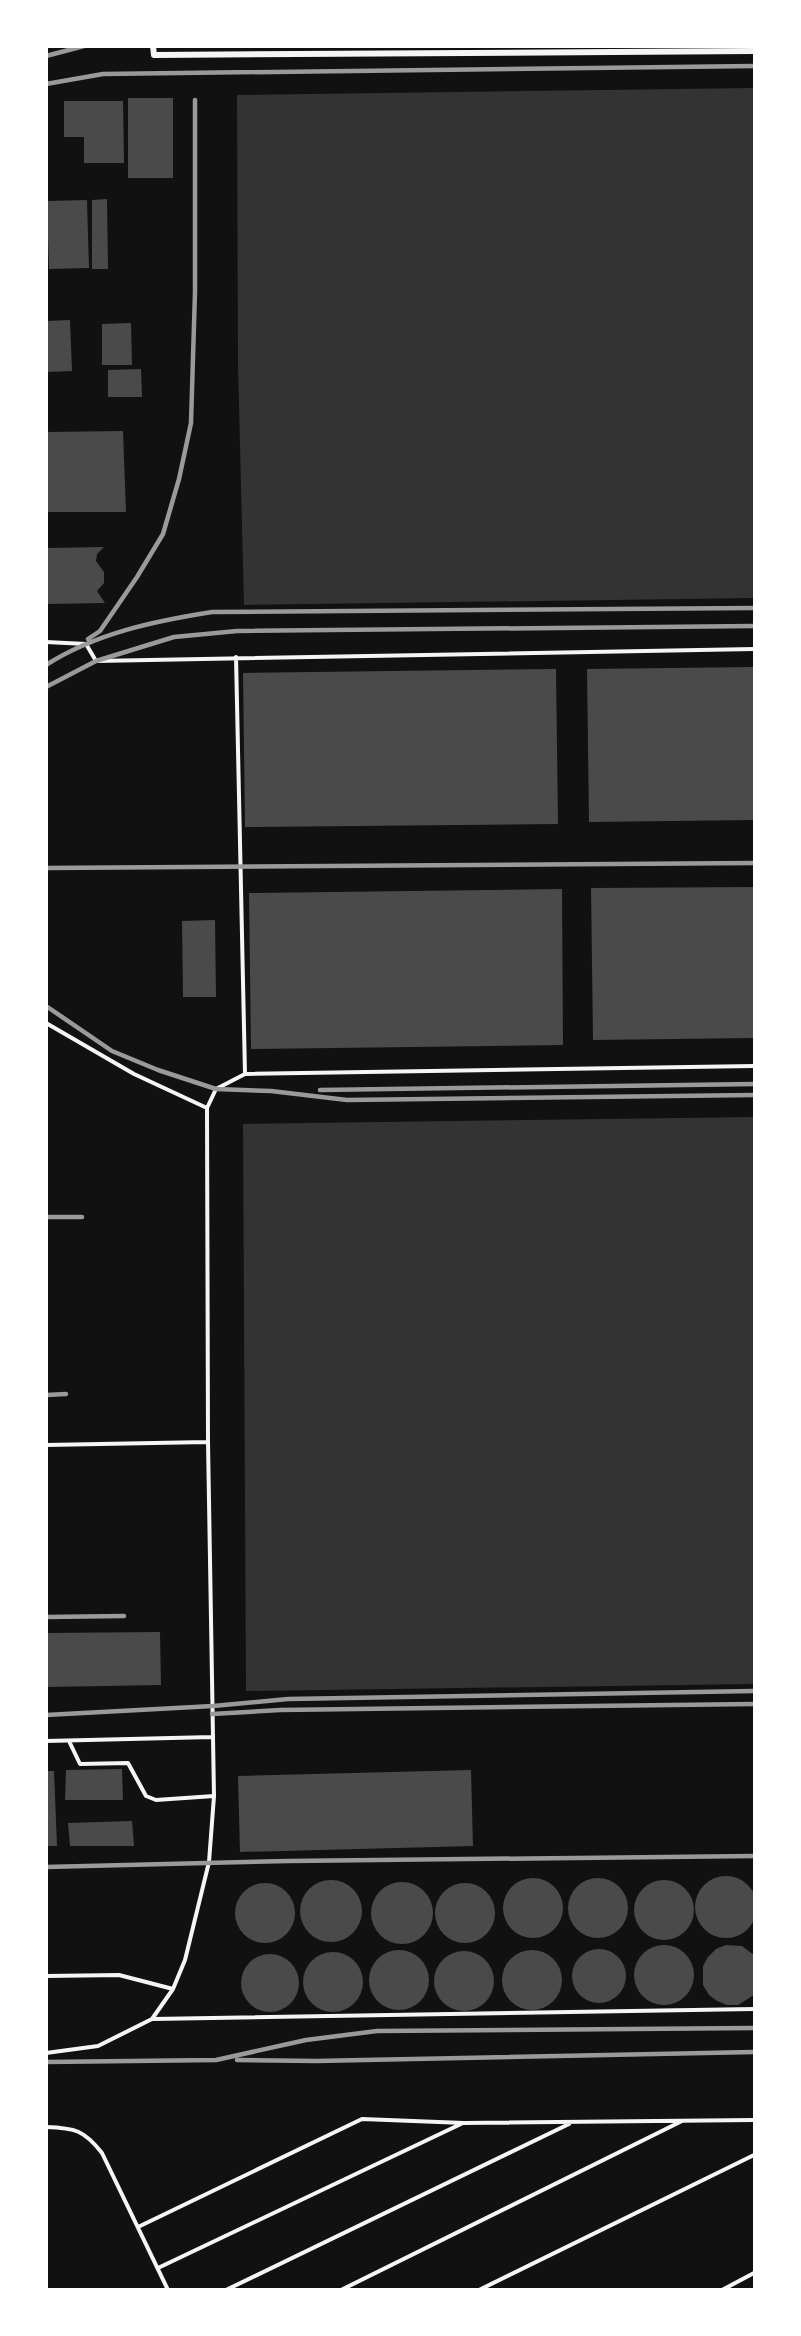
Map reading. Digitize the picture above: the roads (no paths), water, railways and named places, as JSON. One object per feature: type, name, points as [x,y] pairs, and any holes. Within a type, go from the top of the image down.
[{"type":"street","points":[[153,46],[154,56],[754,51]]},
{"type":"lane","points":[[46,642],[86,644],[96,661],[754,649]]},
{"type":"lane","points":[[236,657],[245,1074]]},
{"type":"lane","points":[[46,1023],[134,1074],[207,1108]]},
{"type":"lane","points":[[152,2019],[173,1989],[185,1960],[209,1862],[213,1796],[213,1737],[208,1442],[207,1108],[216,1089],[245,1074],[754,1066]]},
{"type":"lane","points":[[46,1445],[208,1442]]},
{"type":"lane","points":[[46,1741],[213,1737]]},
{"type":"lane","points":[[69,1741],[80,1764],[128,1763],[146,1796],[156,1800],[213,1796]]},
{"type":"lane","points":[[46,1976],[119,1975],[173,1989]]},
{"type":"lane","points":[[46,2053],[98,2046],[152,2019],[754,2010]]},
{"type":"lane","points":[[138,2227],[362,2119],[464,2123],[754,2120]]},
{"type":"lane","points":[[341,2289],[685,2120]]},
{"type":"lane","points":[[226,2289],[573,2122]]},
{"type":"lane","points":[[158,2268],[464,2123]]},
{"type":"lane","points":[[46,2127],[68,2128],[89,2137],[102,2153],[168,2289]]},
{"type":"lane","points":[[479,2289],[754,2155]]},
{"type":"lane","points":[[722,2289],[754,2273]]},
{"type":"railway","points":[[46,56],[84,46]]},
{"type":"railway","points":[[46,84],[103,74],[754,66]]},
{"type":"railway","points":[[88,639],[100,631],[163,534],[179,479],[191,423],[195,292],[195,100]]},
{"type":"railway","points":[[46,665],[85,644],[126,630],[212,612],[754,608]]},
{"type":"railway","points":[[46,687],[96,661],[174,637],[237,631],[754,626]]},
{"type":"railway","points":[[46,868],[754,863]]},
{"type":"railway","points":[[46,1006],[112,1051],[158,1070],[216,1089],[271,1091],[347,1100],[754,1095]]},
{"type":"railway","points":[[320,1090],[754,1084]]},
{"type":"railway","points":[[46,1217],[82,1217]]},
{"type":"railway","points":[[46,1395],[66,1394]]},
{"type":"railway","points":[[46,1617],[124,1616]]},
{"type":"railway","points":[[46,1715],[213,1706],[288,1699],[754,1691]]},
{"type":"railway","points":[[212,1714],[280,1710],[754,1704]]},
{"type":"railway","points":[[46,1867],[288,1861],[754,1856]]},
{"type":"railway","points":[[46,2062],[216,2060],[306,2040],[377,2031],[754,2028]]},
{"type":"railway","points":[[237,2060],[316,2061],[754,2052]]}]
